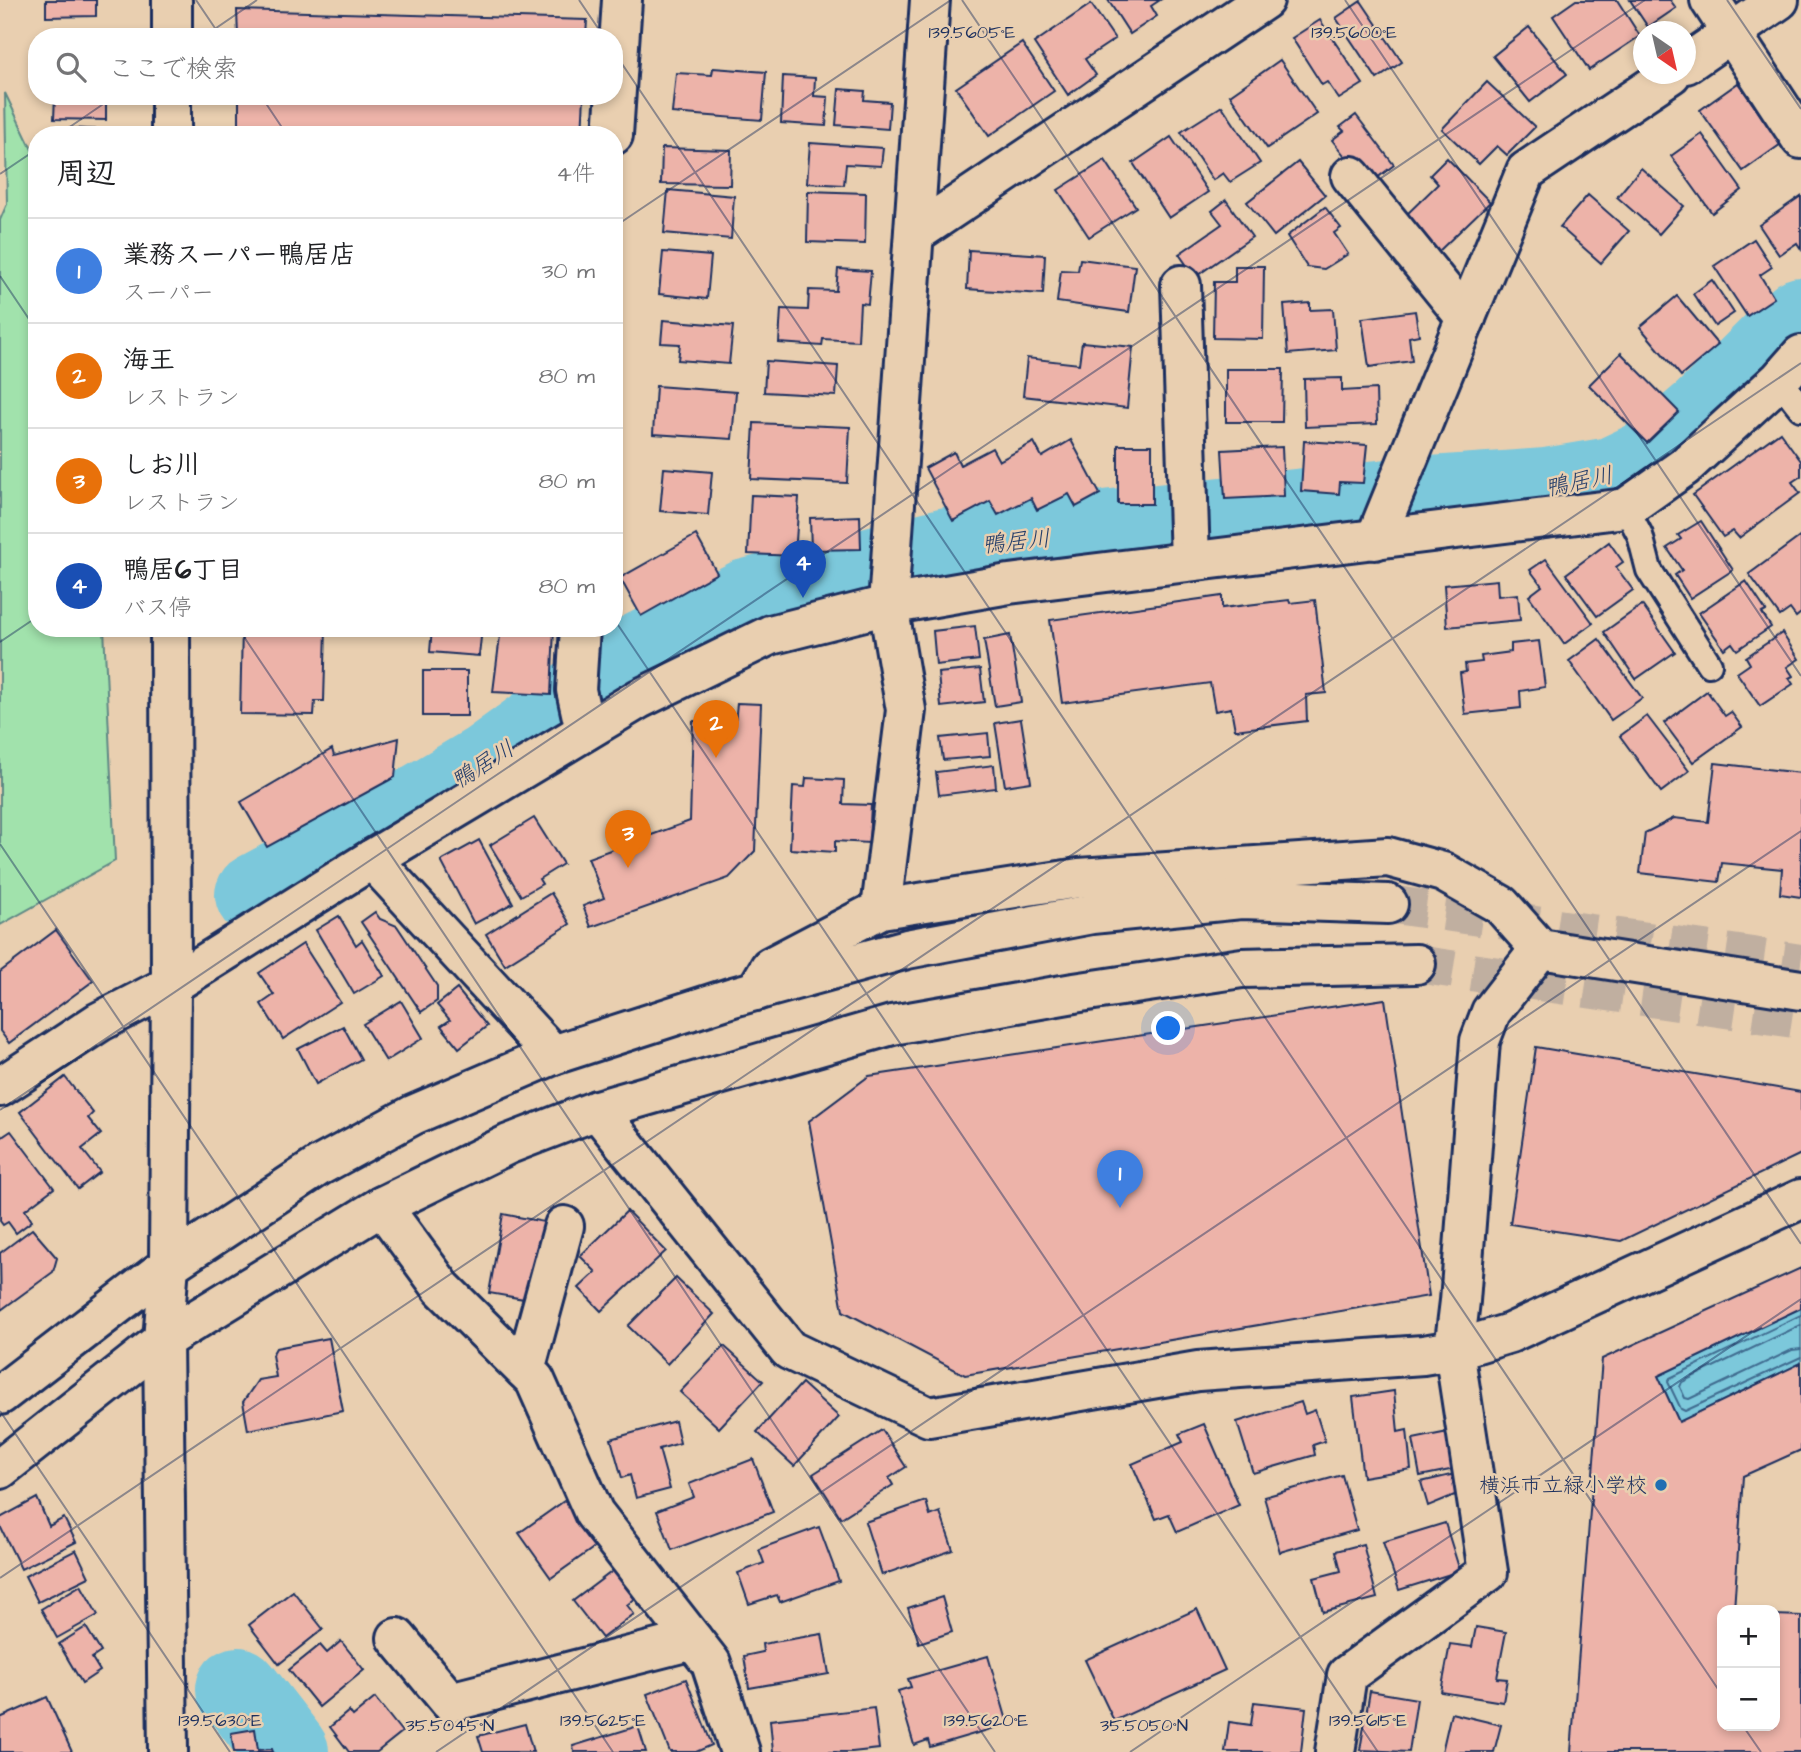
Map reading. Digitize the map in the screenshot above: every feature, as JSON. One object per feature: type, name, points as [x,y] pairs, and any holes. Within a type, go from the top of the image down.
[{"type":"street","points":[[172,0],[172,28]]},
{"type":"street","points":[[620,28],[622,0]]},
{"type":"street","points":[[881,909],[906,710],[888,605],[930,0]]},
{"type":"street","points":[[914,234],[1264,0]]},
{"type":"street","points":[[1710,0],[1801,139]]},
{"type":"street","points":[[1696,57],[1779,0]]},
{"type":"street","points":[[1375,540],[1526,171],[1656,84]]},
{"type":"street","points":[[171,126],[172,105]]},
{"type":"street","points":[[614,126],[615,105]]},
{"type":"street","points":[[1352,176],[1466,318]]},
{"type":"street","points":[[1181,285],[1190,561]]},
{"type":"street","points":[[0,1087],[99,1022],[171,985],[372,859],[639,699],[770,635],[888,605],[1009,584],[1626,508],[1684,467],[1794,381]]},
{"type":"street","points":[[168,1752],[163,1340],[169,1265],[170,637]]},
{"type":"street","points":[[579,637],[576,690],[585,731]]},
{"type":"street","points":[[756,991],[770,967],[881,909],[1079,878],[1388,857],[1443,872],[1501,905],[1540,949],[1801,990]]},
{"type":"street","points":[[372,859],[554,1055]]},
{"type":"street","points":[[0,1395],[169,1265],[319,1166],[413,1115],[554,1055],[756,991],[907,949],[1092,914],[1241,899],[1388,904]]},
{"type":"street","points":[[1335,1752],[1347,1675],[1488,1572],[1454,1350],[1480,1041],[1491,1012],[1540,949]]},
{"type":"street","points":[[0,1469],[163,1340],[382,1206],[509,1144],[597,1110],[892,1025],[1074,993],[1242,968],[1416,964]]},
{"type":"street","points":[[597,1110],[789,1350],[929,1417],[1198,1371],[1454,1350],[1510,1334],[1801,1199]]},
{"type":"street","points":[[382,1206],[442,1288],[535,1380],[594,1513],[711,1663],[740,1752]]},
{"type":"street","points":[[525,1370],[564,1226]]},
{"type":"street","points":[[397,1638],[450,1702],[693,1640]]},
{"type":"lane","points":[[1626,508],[1640,535],[1649,570],[1709,664]]},
{"type":"green space","points":[[5,93],[28,141],[28,637],[104,637],[115,861],[0,925],[0,220],[7,204]]},
{"type":"water","points":[[1801,1308],[1801,1363],[1679,1422],[1658,1376]]},
{"type":"building","points":[[46,0],[96,0],[96,16],[46,17]]},
{"type":"building","points":[[1108,0],[1160,0],[1151,6],[1157,16],[1130,34]]},
{"type":"building","points":[[1576,0],[1617,0],[1633,25],[1633,41],[1589,70],[1553,16]]},
{"type":"building","points":[[1630,0],[1670,0],[1676,8],[1657,21],[1644,21]]},
{"type":"building","points":[[1361,1],[1402,62],[1377,79],[1336,18]]},
{"type":"building","points":[[1091,4],[1115,39],[1085,59],[1096,75],[1068,95],[1034,43]]},
{"type":"building","points":[[237,10],[587,20],[587,28],[238,28]]},
{"type":"building","points":[[1320,20],[1363,84],[1339,99],[1327,82],[1322,85],[1292,38]]},
{"type":"building","points":[[1529,27],[1567,74],[1530,102],[1493,56]]},
{"type":"building","points":[[1022,43],[1054,91],[989,136],[956,88]]},
{"type":"building","points":[[1280,60],[1317,114],[1267,148],[1230,95]]},
{"type":"building","points":[[713,68],[766,72],[762,120],[672,113],[676,73],[712,75]]},
{"type":"building","points":[[783,76],[815,78],[814,96],[828,97],[826,126],[781,123]]},
{"type":"building","points":[[1487,82],[1535,127],[1507,155],[1497,146],[1479,164],[1442,129]]},
{"type":"building","points":[[1738,83],[1781,144],[1743,171],[1700,110]]},
{"type":"building","points":[[839,89],[865,91],[864,100],[890,102],[888,129],[836,125]]},
{"type":"building","points":[[55,105],[106,105],[106,120],[54,119]]},
{"type":"building","points":[[239,105],[584,105],[582,126],[239,126]]},
{"type":"building","points":[[1222,106],[1260,163],[1230,182],[1223,173],[1213,180],[1181,132]]},
{"type":"building","points":[[1356,115],[1394,165],[1368,185],[1332,140],[1344,131],[1340,127]]},
{"type":"building","points":[[1702,134],[1742,190],[1712,213],[1671,156]]},
{"type":"building","points":[[1171,137],[1208,192],[1169,218],[1133,163]]},
{"type":"building","points":[[810,143],[883,148],[881,166],[846,164],[844,185],[807,183]]},
{"type":"building","points":[[662,148],[731,150],[730,185],[661,184]]},
{"type":"building","points":[[1447,158],[1490,202],[1437,253],[1403,218],[1438,184],[1430,175]]},
{"type":"building","points":[[1105,160],[1136,207],[1089,237],[1058,190]]},
{"type":"building","points":[[1298,162],[1325,195],[1274,236],[1247,202]]},
{"type":"building","points":[[1641,168],[1684,206],[1659,234],[1617,197]]},
{"type":"building","points":[[668,190],[734,196],[731,239],[664,233]]},
{"type":"building","points":[[808,191],[866,193],[865,244],[807,242]]},
{"type":"building","points":[[1588,195],[1629,231],[1601,263],[1560,227]]},
{"type":"building","points":[[1801,196],[1801,249],[1797,243],[1779,255],[1759,225]]},
{"type":"building","points":[[1226,200],[1252,237],[1195,277],[1179,254],[1222,224],[1212,211]]},
{"type":"building","points":[[1325,207],[1341,228],[1334,233],[1348,254],[1324,269],[1307,267],[1287,236]]},
{"type":"building","points":[[1754,239],[1772,267],[1760,275],[1774,298],[1747,316],[1714,266]]},
{"type":"building","points":[[969,250],[1045,255],[1043,294],[967,289]]},
{"type":"building","points":[[663,252],[711,256],[707,299],[659,294]]},
{"type":"building","points":[[1080,259],[1135,266],[1129,312],[1057,302],[1061,270],[1078,271]]},
{"type":"building","points":[[1235,266],[1264,266],[1263,339],[1213,338],[1214,282],[1235,282]]},
{"type":"building","points":[[838,269],[871,271],[868,304],[860,303],[858,341],[823,339],[822,346],[779,343],[781,309],[808,310],[809,290],[836,291]]},
{"type":"building","points":[[1712,280],[1734,313],[1715,326],[1693,294]]},
{"type":"building","points":[[1677,296],[1718,345],[1681,376],[1640,327]]},
{"type":"building","points":[[1310,303],[1310,310],[1333,309],[1336,350],[1288,354],[1284,305]]},
{"type":"building","points":[[1415,311],[1419,335],[1409,337],[1412,361],[1369,367],[1362,318]]},
{"type":"building","points":[[663,320],[733,326],[729,364],[678,360],[680,344],[661,343]]},
{"type":"building","points":[[1082,342],[1133,347],[1127,408],[1023,396],[1027,358],[1079,364]]},
{"type":"building","points":[[1621,353],[1679,412],[1647,443],[1589,385]]},
{"type":"building","points":[[766,361],[838,366],[836,396],[764,392]]},
{"type":"building","points":[[1226,369],[1283,369],[1282,422],[1226,422]]},
{"type":"building","points":[[1342,378],[1342,391],[1376,389],[1377,424],[1305,427],[1304,379]]},
{"type":"building","points":[[656,386],[736,392],[732,439],[653,434]]},
{"type":"building","points":[[754,423],[850,427],[847,483],[751,479]]},
{"type":"building","points":[[1780,432],[1801,461],[1801,476],[1792,482],[1800,493],[1739,538],[1733,531],[1723,537],[1693,495]]},
{"type":"building","points":[[1071,440],[1100,494],[1076,507],[1069,494],[1037,510],[1031,498],[998,515],[990,501],[953,521],[925,468],[954,452],[960,465],[992,448],[999,461],[1034,442],[1042,457]]},
{"type":"building","points":[[1304,441],[1367,445],[1363,483],[1340,482],[1339,494],[1301,491]]},
{"type":"building","points":[[1118,445],[1152,445],[1152,504],[1118,504]]},
{"type":"building","points":[[1282,447],[1284,496],[1225,499],[1222,450]]},
{"type":"building","points":[[664,468],[712,472],[708,515],[660,511]]},
{"type":"building","points":[[751,495],[799,497],[795,556],[748,554]]},
{"type":"building","points":[[860,516],[861,549],[811,550],[810,518]]},
{"type":"building","points":[[1701,521],[1733,570],[1690,598],[1675,575],[1682,570],[1667,548],[1681,539],[1678,535]]},
{"type":"building","points":[[696,535],[717,573],[641,616],[623,583],[623,576]]},
{"type":"building","points":[[1801,536],[1801,613],[1796,617],[1790,609],[1780,616],[1749,574]]},
{"type":"building","points":[[1609,542],[1623,562],[1616,567],[1633,590],[1597,616],[1566,574]]},
{"type":"building","points":[[1546,559],[1593,623],[1564,644],[1529,596],[1542,586],[1530,570]]},
{"type":"building","points":[[1497,580],[1498,596],[1518,594],[1520,620],[1447,627],[1444,585]]},
{"type":"building","points":[[1746,581],[1766,611],[1762,613],[1771,627],[1737,650],[1732,643],[1724,649],[1699,613]]},
{"type":"building","points":[[1222,596],[1222,608],[1289,600],[1290,603],[1315,600],[1326,693],[1306,695],[1307,721],[1235,730],[1231,708],[1215,711],[1210,683],[1062,703],[1050,620]]},
{"type":"building","points":[[1642,605],[1675,652],[1636,679],[1604,632]]},
{"type":"building","points":[[975,626],[979,660],[936,665],[933,631]]},
{"type":"building","points":[[1782,633],[1799,659],[1787,667],[1793,676],[1789,678],[1793,684],[1760,706],[1737,673],[1750,664],[1746,657]]},
{"type":"building","points":[[1010,635],[1021,702],[995,706],[984,640]]},
{"type":"building","points":[[242,637],[326,637],[324,701],[315,701],[314,715],[240,714]]},
{"type":"building","points":[[431,637],[481,637],[479,656],[430,652]]},
{"type":"building","points":[[500,637],[554,637],[551,695],[493,692]]},
{"type":"building","points":[[1599,639],[1642,698],[1611,720],[1569,661]]},
{"type":"building","points":[[1539,641],[1545,687],[1520,691],[1521,708],[1465,714],[1460,673],[1466,672],[1465,664],[1482,662],[1481,656],[1511,652],[1511,644]]},
{"type":"building","points":[[980,669],[984,702],[941,707],[938,673]]},
{"type":"building","points":[[423,671],[467,671],[467,716],[423,716]]},
{"type":"building","points":[[1707,691],[1725,716],[1731,712],[1742,727],[1693,762],[1664,723]]},
{"type":"building","points":[[737,703],[761,704],[755,851],[729,878],[591,927],[583,906],[604,898],[588,858],[690,821],[693,721],[735,723]]},
{"type":"building","points":[[1647,716],[1689,771],[1661,792],[1620,736]]},
{"type":"building","points":[[1021,719],[1031,782],[1005,786],[995,723]]},
{"type":"building","points":[[988,733],[990,756],[943,760],[940,738]]},
{"type":"building","points":[[399,738],[395,777],[267,847],[241,802],[332,749],[334,756]]},
{"type":"building","points":[[1715,763],[1801,773],[1801,897],[1780,894],[1782,869],[1722,863],[1719,882],[1640,873],[1645,833],[1674,818],[1708,822]]},
{"type":"building","points":[[994,765],[996,788],[939,795],[936,772]]},
{"type":"building","points":[[806,778],[844,780],[843,804],[871,805],[869,843],[835,841],[835,852],[790,849],[793,786],[805,787]]},
{"type":"building","points":[[534,818],[563,864],[539,879],[542,884],[521,896],[490,845]]},
{"type":"building","points":[[479,840],[513,903],[474,924],[441,861]]},
{"type":"building","points":[[551,893],[570,924],[505,965],[486,934]]},
{"type":"building","points":[[375,912],[380,919],[397,926],[437,986],[437,1001],[421,1012],[361,922]]},
{"type":"building","points":[[339,916],[356,945],[362,940],[384,976],[354,994],[316,930]]},
{"type":"building","points":[[56,930],[93,981],[9,1043],[0,1031],[0,972]]},
{"type":"building","points":[[303,944],[340,1002],[283,1039],[261,1004],[274,995],[259,973]]},
{"type":"building","points":[[457,989],[487,1026],[459,1048],[441,1026],[450,1020],[437,1005]]},
{"type":"building","points":[[1385,999],[1429,1296],[965,1375],[843,1311],[809,1121],[869,1076]]},
{"type":"building","points":[[401,1001],[423,1038],[386,1061],[363,1024]]},
{"type":"building","points":[[343,1026],[361,1059],[316,1084],[298,1049]]},
{"type":"building","points":[[1536,1047],[1801,1092],[1801,1154],[1621,1241],[1510,1224]]},
{"type":"building","points":[[65,1077],[93,1113],[88,1118],[101,1134],[82,1149],[100,1172],[78,1189],[20,1112]]},
{"type":"building","points":[[11,1131],[54,1188],[25,1210],[32,1221],[16,1233],[8,1222],[3,1225],[0,1221],[0,1134],[2,1137]]},
{"type":"building","points":[[627,1211],[666,1251],[601,1311],[579,1288],[596,1272],[580,1256]]},
{"type":"building","points":[[503,1214],[544,1222],[530,1300],[489,1293]]},
{"type":"building","points":[[32,1229],[57,1258],[53,1272],[1,1310],[0,1253]]},
{"type":"building","points":[[1801,1268],[1801,1308],[1658,1376],[1679,1422],[1801,1363],[1801,1450],[1743,1476],[1734,1605],[1717,1605],[1717,1731],[1780,1731],[1780,1615],[1801,1616],[1801,1752],[1571,1752],[1602,1359]]},
{"type":"building","points":[[676,1278],[714,1314],[667,1364],[628,1326]]},
{"type":"building","points":[[329,1338],[343,1411],[248,1430],[243,1402],[258,1380],[276,1377],[272,1355],[276,1348]]},
{"type":"building","points":[[724,1346],[763,1381],[719,1428],[680,1392]]},
{"type":"building","points":[[802,1383],[839,1417],[794,1466],[757,1432]]},
{"type":"building","points":[[1394,1391],[1398,1432],[1407,1430],[1411,1469],[1363,1477],[1353,1397]]},
{"type":"building","points":[[1301,1402],[1305,1414],[1315,1410],[1325,1441],[1313,1445],[1315,1455],[1253,1473],[1237,1422]]},
{"type":"building","points":[[675,1421],[680,1443],[659,1449],[670,1489],[636,1498],[630,1475],[622,1478],[611,1439]]},
{"type":"building","points":[[1204,1424],[1239,1505],[1177,1532],[1169,1514],[1156,1519],[1132,1464],[1183,1442],[1179,1434]]},
{"type":"building","points":[[882,1430],[906,1467],[889,1478],[893,1485],[841,1518],[813,1474]]},
{"type":"building","points":[[1448,1432],[1455,1469],[1420,1476],[1413,1439]]},
{"type":"building","points":[[753,1459],[773,1512],[672,1550],[657,1511],[694,1497],[689,1484]]},
{"type":"building","points":[[1455,1474],[1457,1494],[1428,1506],[1421,1482]]},
{"type":"building","points":[[1342,1475],[1357,1530],[1280,1552],[1264,1497]]},
{"type":"building","points":[[37,1498],[49,1526],[64,1518],[76,1542],[21,1569],[0,1526],[0,1518]]},
{"type":"building","points":[[567,1499],[599,1544],[551,1578],[519,1533]]},
{"type":"building","points":[[926,1501],[930,1516],[940,1512],[953,1550],[882,1575],[865,1522]]},
{"type":"building","points":[[1445,1523],[1460,1571],[1399,1590],[1383,1542]]},
{"type":"building","points":[[819,1527],[839,1581],[780,1602],[777,1595],[749,1604],[738,1573],[764,1563],[759,1549]]},
{"type":"building","points":[[1363,1544],[1377,1598],[1323,1612],[1314,1578],[1341,1571],[1336,1551]]},
{"type":"building","points":[[76,1550],[89,1577],[38,1602],[25,1576]]},
{"type":"building","points":[[614,1570],[636,1598],[627,1605],[634,1614],[602,1638],[573,1601]]},
{"type":"building","points":[[81,1585],[98,1615],[57,1638],[41,1609]]},
{"type":"building","points":[[293,1591],[323,1629],[279,1664],[249,1625]]},
{"type":"building","points":[[942,1597],[952,1632],[919,1643],[908,1608]]},
{"type":"building","points":[[1197,1609],[1225,1670],[1114,1721],[1085,1660]]},
{"type":"building","points":[[86,1627],[101,1652],[92,1658],[100,1671],[82,1683],[59,1644]]},
{"type":"building","points":[[1476,1627],[1506,1632],[1497,1678],[1507,1679],[1503,1702],[1441,1692],[1450,1644],[1472,1647]]},
{"type":"building","points":[[822,1634],[829,1674],[749,1688],[744,1656],[763,1652],[762,1644]]},
{"type":"building","points":[[341,1641],[364,1670],[319,1707],[289,1670],[320,1645],[327,1653]]},
{"type":"building","points":[[988,1656],[1008,1724],[930,1747],[928,1740],[914,1745],[898,1691],[911,1687],[908,1679]]},
{"type":"building","points":[[686,1679],[712,1745],[696,1752],[670,1752],[647,1694]]},
{"type":"building","points":[[1370,1691],[1417,1699],[1409,1752],[1360,1750]]},
{"type":"building","points":[[47,1697],[72,1752],[0,1752],[0,1718]]},
{"type":"building","points":[[375,1698],[402,1732],[377,1752],[349,1752],[330,1727],[349,1711],[353,1716]]},
{"type":"building","points":[[1254,1702],[1306,1708],[1301,1752],[1225,1752],[1229,1722],[1251,1725]]},
{"type":"building","points":[[874,1708],[879,1749],[852,1752],[773,1752],[770,1720]]},
{"type":"building","points":[[1451,1713],[1501,1725],[1494,1752],[1442,1752]]},
{"type":"building","points":[[525,1724],[533,1752],[483,1752],[478,1736]]},
{"type":"building","points":[[638,1726],[646,1752],[574,1752],[573,1746]]},
{"type":"building","points":[[255,1729],[258,1750],[272,1749],[273,1752],[234,1752],[231,1733]]},
{"type":"waterway","name":"鴨居川","points":[[257,895],[403,816],[490,764],[639,655],[747,601],[948,549],[1389,501],[1547,490],[1612,479],[1652,460],[1706,414],[1801,319]]},
{"type":"waterway","name":"鴨居川","points":[[238,1689],[287,1752]]},
{"type":"tunnel","points":[[1388,904],[1801,963]]},
{"type":"tunnel","points":[[1416,964],[1801,1020]]},
{"type":"place","name":"鴨居6丁目","points":[[803,598]]},
{"type":"place","name":"海王","points":[[716,758]]},
{"type":"place","name":"しお川","points":[[628,868]]},
{"type":"place","name":"業務スーパー鴨居店","points":[[1120,1208]]},
{"type":"place","name":"横浜市立緑小学校","points":[[1661,1485]]}]
